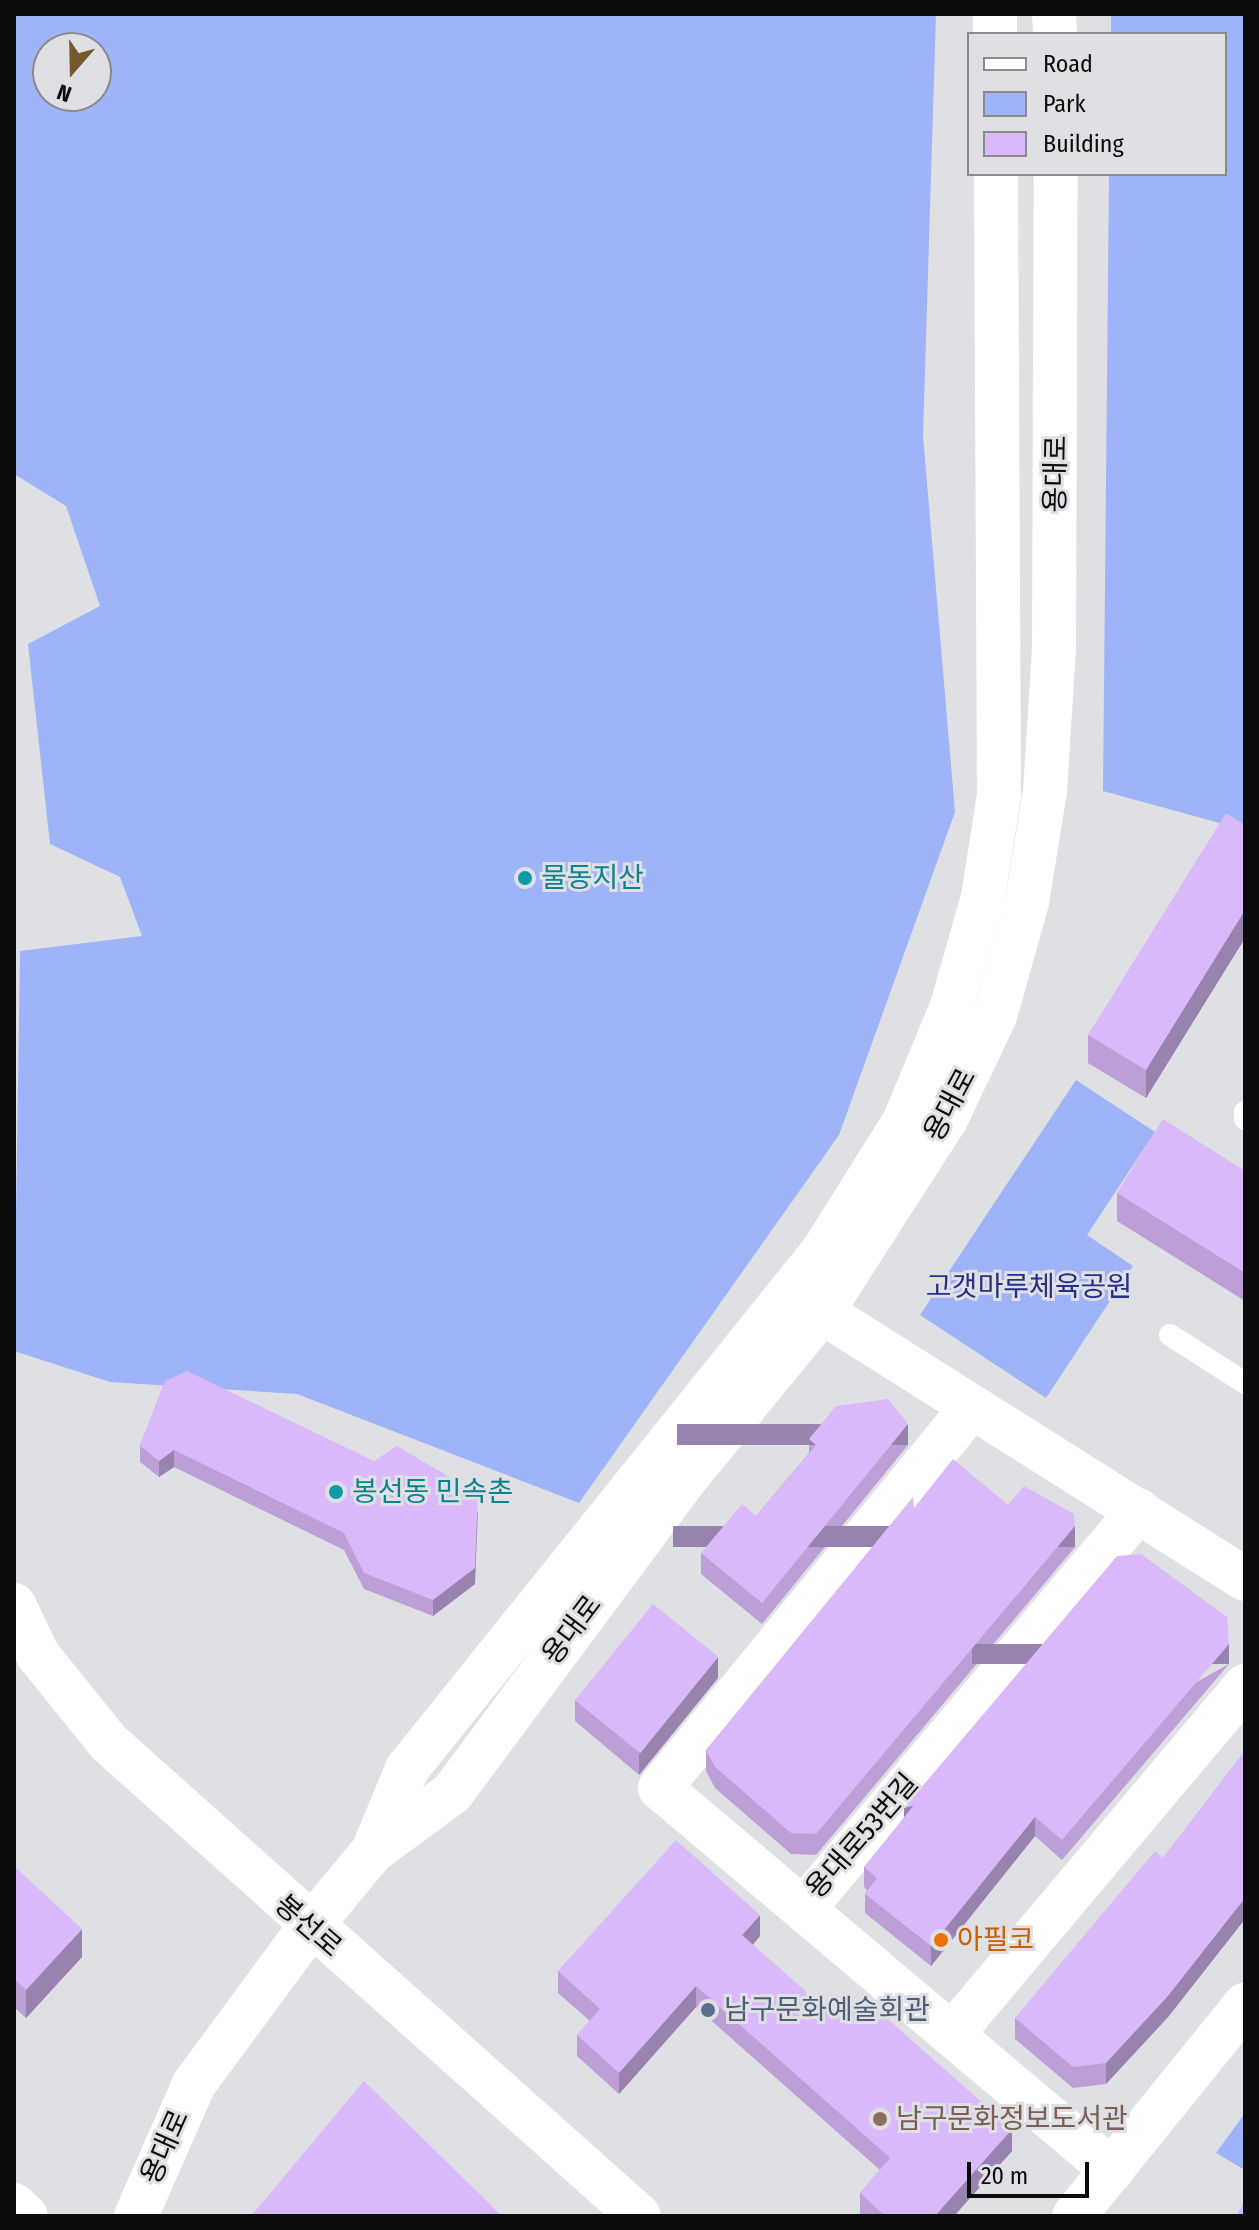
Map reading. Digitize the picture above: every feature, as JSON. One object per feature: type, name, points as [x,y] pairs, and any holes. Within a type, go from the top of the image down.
[{"type":"street","name":"용대로","points":[[373,1851],[407,1769],[823,1251],[904,1122],[952,1006],[983,897],[999,795],[996,176]]},
{"type":"street","name":"용대로","points":[[136,2216],[194,2084],[309,1928],[373,1851],[452,1793],[682,1483],[822,1312],[946,1119],[995,1016],[1027,902],[1045,791],[1054,649],[1056,176]]},
{"type":"street","points":[[822,1312],[1245,1579]]},
{"type":"street","name":"용대로53번길","points":[[971,1408],[660,1788],[806,1906],[1139,1510]]},
{"type":"street","name":"봉선로","points":[[14,1605],[38,1655],[109,1743],[309,1928],[639,2216]]},
{"type":"street","points":[[953,2033],[1245,1686]]},
{"type":"street","points":[[806,1906],[1112,2170]]},
{"type":"street","points":[[1074,2216],[1245,2005]]},
{"type":"street","points":[[14,2205],[26,2216]]},
{"type":"lane","points":[[1245,1112],[1245,1119]]},
{"type":"lane","points":[[1170,1335],[1245,1383]]},
{"type":"green space","points":[[14,14],[936,14],[923,436],[955,812],[839,1135],[579,1503],[297,1394],[110,1382],[14,1351],[20,951],[142,936],[120,877],[50,844],[28,644],[100,606],[66,506],[14,474]]},
{"type":"green space","points":[[1111,14],[1245,14],[1245,830],[1103,791],[1109,176],[1227,176],[1227,32],[1111,32]]},
{"type":"green space","name":"고갯마루체육공원","points":[[1076,1080],[1155,1132],[1087,1235],[1133,1266],[1046,1398],[920,1315]]},
{"type":"green space","points":[[1245,2113],[1245,2170],[1216,2153]]},
{"type":"building","points":[[1226,813],[1245,825],[1245,910],[1146,1070],[1088,1035]]},
{"type":"building","points":[[1163,1119],[1245,1171],[1245,1273],[1117,1193]]},
{"type":"building","name":"봉선동 민속촌","points":[[187,1371],[374,1461],[397,1446],[478,1494],[475,1568],[433,1600],[364,1573],[344,1533],[174,1450],[159,1461],[140,1446],[165,1381]]},
{"type":"building","points":[[888,1399],[908,1424],[762,1603],[701,1553],[742,1504],[756,1516],[816,1445],[809,1439],[836,1406]]},
{"type":"building","points":[[953,1459],[1008,1505],[1024,1486],[1074,1514],[1075,1526],[816,1834],[791,1833],[715,1767],[706,1750],[913,1497],[914,1508]]},
{"type":"building","points":[[1141,1554],[1227,1617],[1229,1644],[1062,1840],[1035,1817],[931,1946],[865,1894],[877,1878],[864,1867],[914,1805],[904,1808],[1117,1556]]},
{"type":"building","points":[[653,1604],[718,1657],[640,1753],[575,1700]]},
{"type":"building","points":[[1245,1751],[1245,1898],[1168,1996],[1106,2063],[1073,2067],[1015,2018],[1155,1851],[1163,1858]]},
{"type":"building","points":[[676,1840],[760,1915],[742,1935],[824,2008],[836,1994],[863,2018],[873,2006],[1012,2129],[935,2216],[885,2216],[860,2193],[890,2158],[696,1986],[619,2073],[577,2035],[600,2009],[558,1971]]},
{"type":"building","points":[[14,1866],[82,1929],[26,1990],[14,1979]]},
{"type":"building","points":[[364,2081],[502,2216],[251,2216]]},
{"type":"building","points":[[1245,2200],[1245,2216],[1236,2216]]},
{"type":"place","name":"물동지산","points":[[525,878]]},
{"type":"place","name":"봉선동 민속촌","points":[[336,1492]]},
{"type":"place","name":"아필코","points":[[941,1940]]},
{"type":"place","name":"남구문화예술회관","points":[[708,2010]]},
{"type":"place","name":"남구문화정보도서관","points":[[880,2119]]}]
